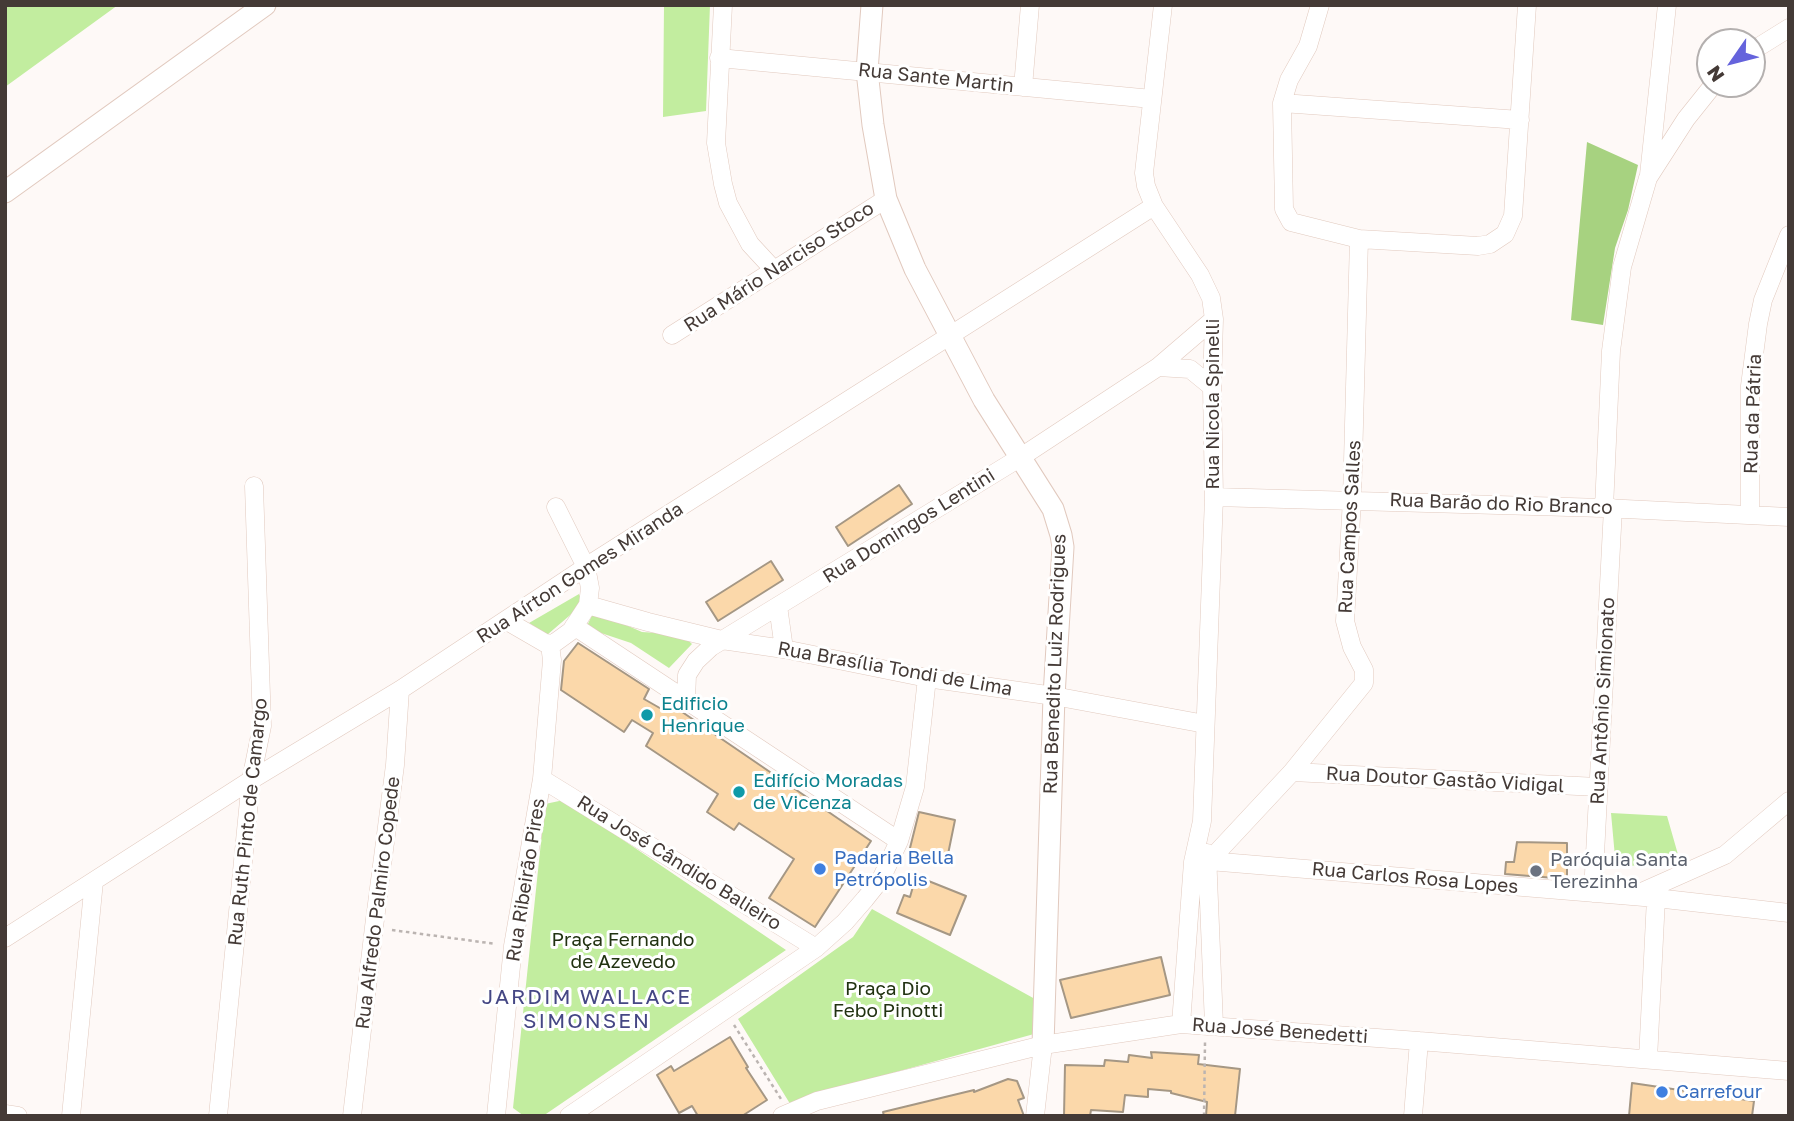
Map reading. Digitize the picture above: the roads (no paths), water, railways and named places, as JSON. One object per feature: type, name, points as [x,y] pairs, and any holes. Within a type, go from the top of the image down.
[{"type":"street","points":[[5,192],[265,5]]},
{"type":"street","points":[[723,5],[716,143],[728,203],[750,244],[774,270]]},
{"type":"street","name":"Rua Benedito Luiz Rodrigues","points":[[872,5],[867,71],[886,199],[915,269],[984,400],[1053,509],[1061,535],[1043,1045],[1035,1116]]},
{"type":"street","points":[[1023,87],[1030,5]]},
{"type":"street","name":"Rua Nicola Spinelli","points":[[1163,5],[1144,173],[1154,206],[1200,275],[1211,298],[1214,319],[1214,497],[1201,862],[1209,1025]]},
{"type":"street","points":[[1320,5],[1308,46],[1289,80],[1282,103],[1284,209],[1291,222],[1359,239],[1478,246],[1490,244],[1505,234],[1513,216],[1527,5]]},
{"type":"street","points":[[1648,178],[1667,5]]},
{"type":"street","points":[[1766,42],[1789,28]]},
{"type":"street","name":"Rua Sante Martin","points":[[719,58],[1152,99]]},
{"type":"street","name":"Rua Antônio Simionato","points":[[1593,893],[1608,508],[1611,351],[1615,317],[1622,267],[1648,178],[1703,98]]},
{"type":"street","points":[[1282,103],[1520,120]]},
{"type":"street","name":"Rua Mário Narciso Stoco","points":[[672,335],[886,199]]},
{"type":"street","name":"Rua Aírton Gomes Miranda","points":[[5,938],[251,780],[400,691],[586,567],[1154,206]]},
{"type":"street","name":"Rua da Pátria","points":[[1750,514],[1750,386],[1763,300],[1784,259],[1789,235]]},
{"type":"street","name":"Rua Campos Salles","points":[[1201,862],[1292,772],[1364,683],[1364,670],[1352,647],[1345,621],[1352,499],[1359,239]]},
{"type":"street","name":"Rua Domingos Lentini","points":[[686,700],[690,667],[722,640],[1021,457],[1158,367],[1214,319]]},
{"type":"street","points":[[1158,367],[1189,369],[1212,387]]},
{"type":"street","name":"Rua Ruth Pinto de Camargo","points":[[218,1116],[251,780],[262,726],[254,486]]},
{"type":"street","name":"Rua Barão do Rio Branco","points":[[1214,497],[1352,499],[1789,517]]},
{"type":"street","points":[[507,621],[550,645],[565,637],[588,605],[590,589],[586,567],[556,506]]},
{"type":"street","name":"Rua Brasília Tondi de Lima","points":[[588,605],[722,640],[784,649],[927,678],[1054,696],[1205,724]]},
{"type":"street","points":[[778,606],[784,649]]},
{"type":"street","points":[[574,626],[900,841]]},
{"type":"street","name":"Rua Ribeirão Pires","points":[[497,1115],[513,946],[542,779],[552,660],[550,645]]},
{"type":"street","points":[[569,1116],[816,948],[845,922],[865,899],[881,879],[900,841],[915,787],[927,678]]},
{"type":"street","name":"Rua Alfredo Palmiro Copede","points":[[352,1116],[396,765],[400,691]]},
{"type":"street","name":"Rua Doutor Gastão Vidigal","points":[[1292,772],[1598,787]]},
{"type":"street","name":"Rua José Cândido Balieiro","points":[[542,779],[816,948]]},
{"type":"street","points":[[1634,896],[1725,855],[1789,801]]},
{"type":"street","name":"Rua Nicola Spinelli","points":[[1181,1024],[1201,862]]},
{"type":"street","name":"Rua Carlos Rosa Lopes","points":[[1201,862],[1634,896],[1789,913]]},
{"type":"street","points":[[71,1116],[94,881]]},
{"type":"street","points":[[1648,1059],[1656,898]]},
{"type":"street","name":"Rua José Benedetti","points":[[785,1114],[817,1101],[1043,1045],[1181,1024],[1789,1071]]},
{"type":"street","points":[[1413,1116],[1419,1041]]},
{"type":"street","points":[[5,1114],[18,1116]]},
{"type":"place","name":"Edificio Henrique","points":[[647,715]]},
{"type":"place","name":"Edifício Moradas de Vicenza","points":[[739,792]]},
{"type":"place","name":"Padaria Bella Petrópolis","points":[[820,869]]},
{"type":"place","name":"Paróquia Santa Terezinha","points":[[1536,871]]},
{"type":"place","name":"Carrefour","points":[[1662,1092]]},
{"type":"district","name":"JARDIM WALLACE SIMONSEN","points":[[587,1009]]},
{"type":"park label","name":"Praça Fernando de Azevedo","points":[[623,951]]},
{"type":"park label","name":"Praça Dio Febo Pinotti","points":[[888,1000]]}]
